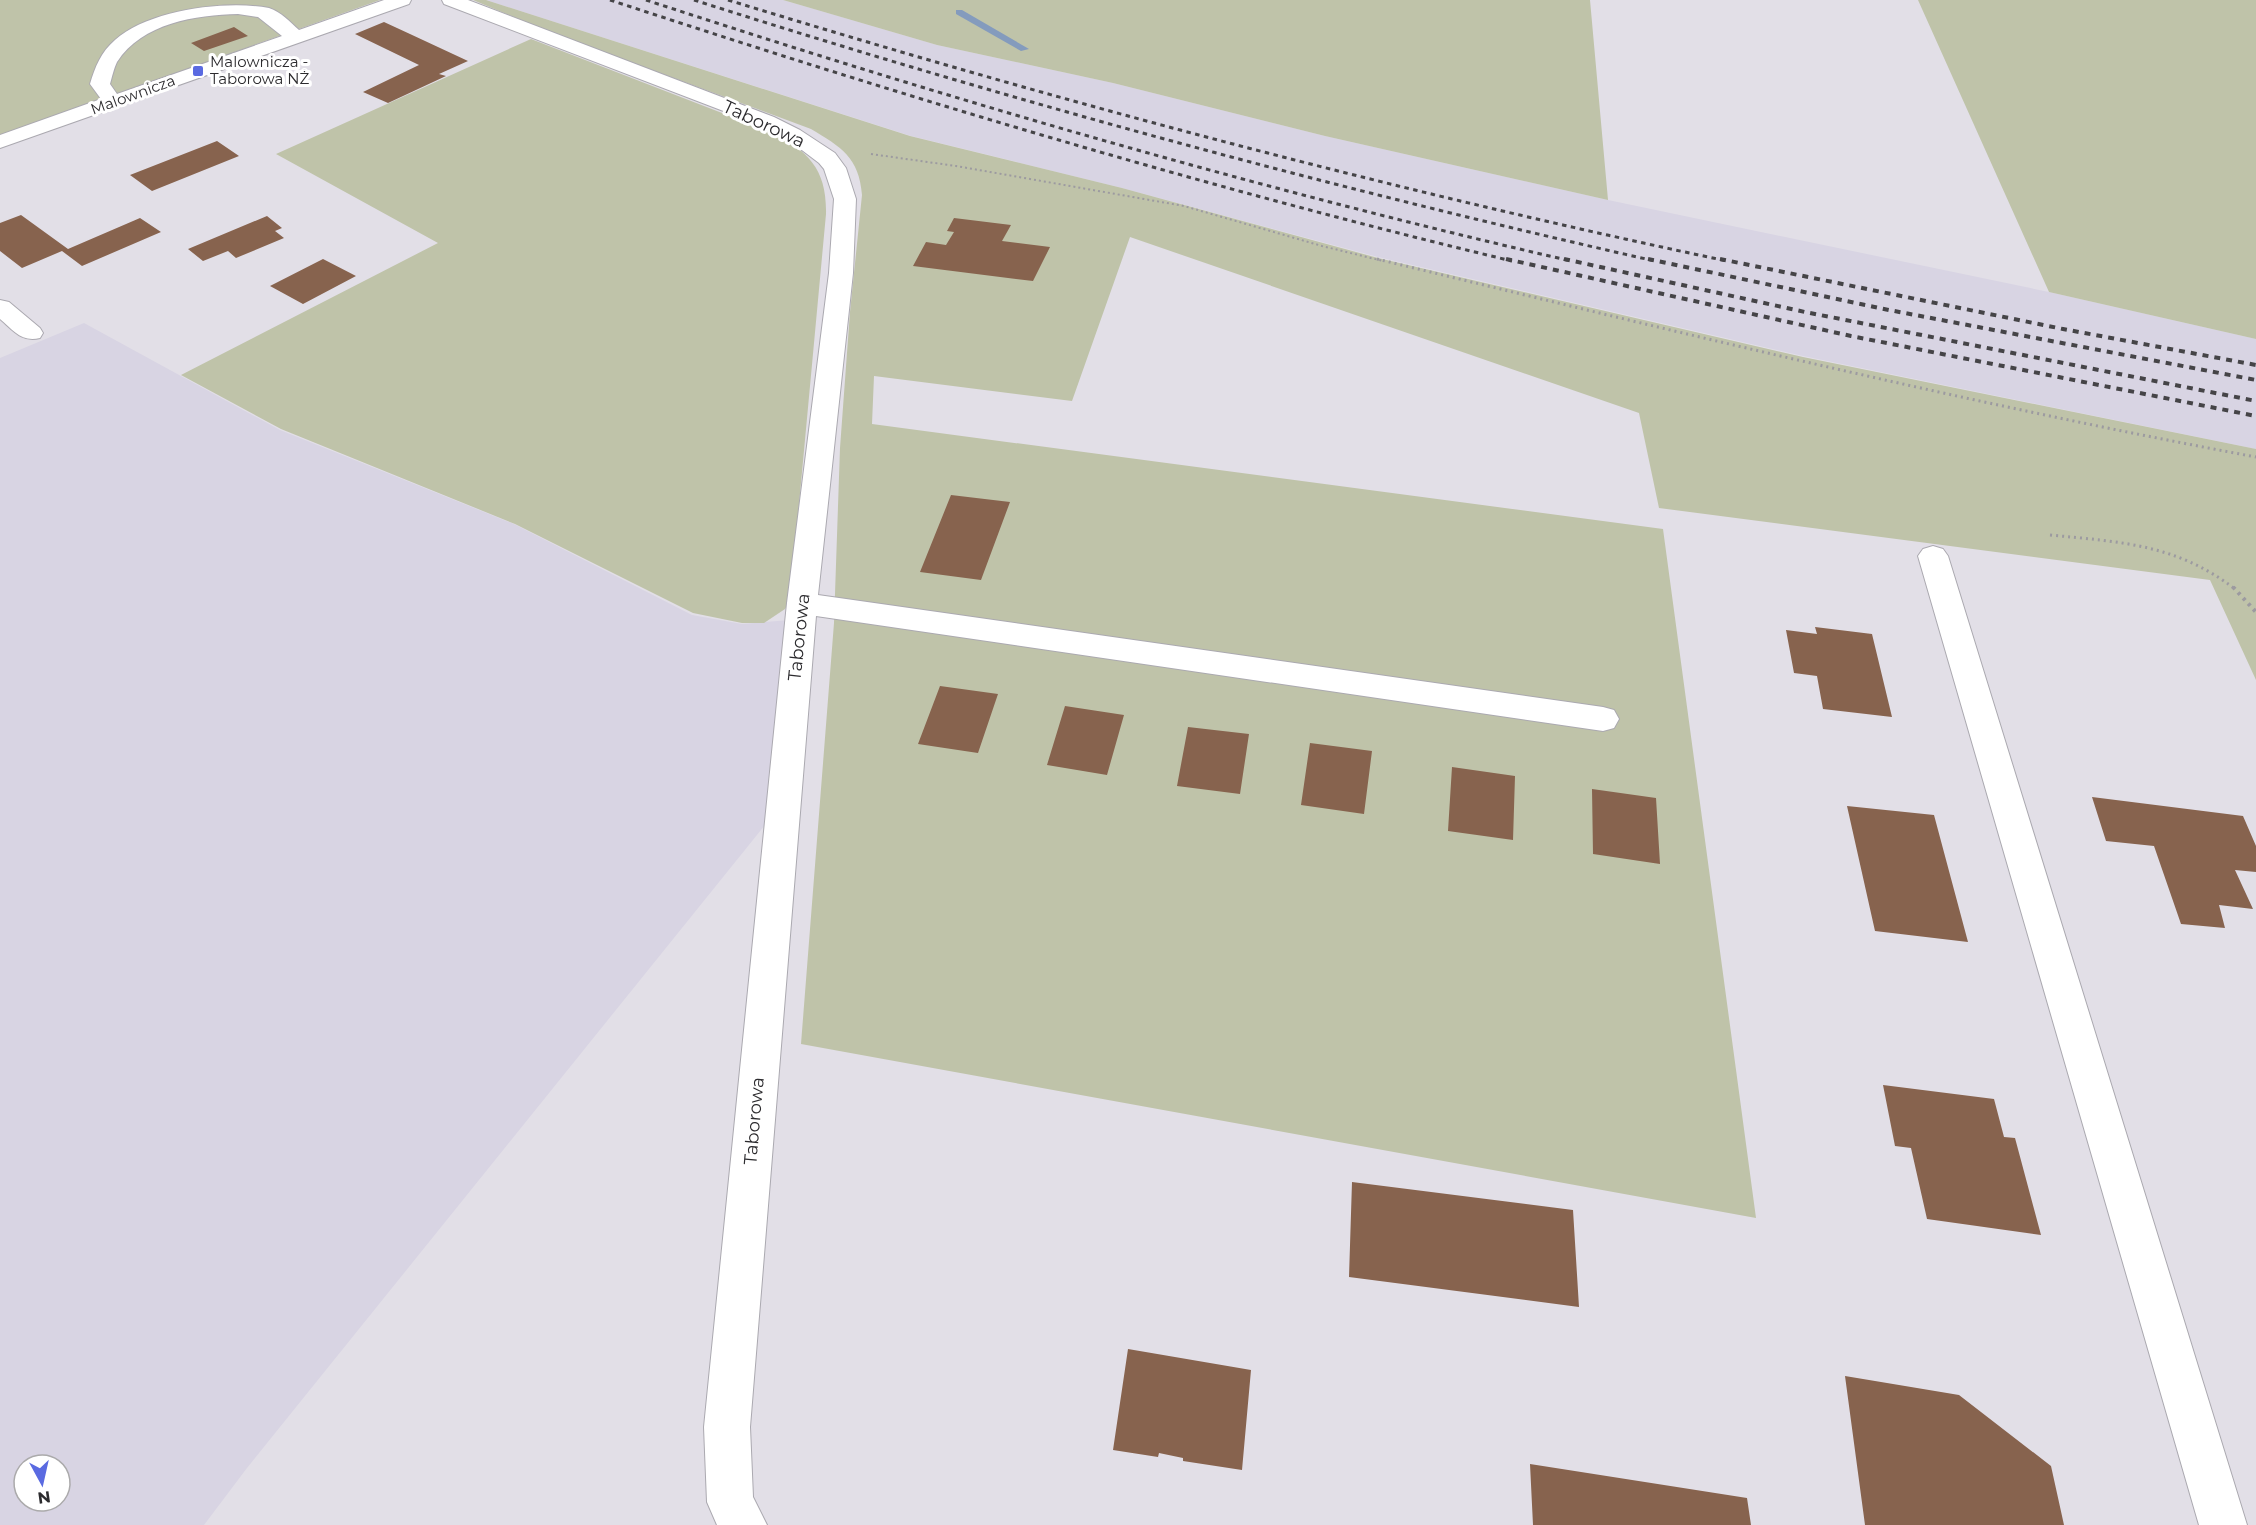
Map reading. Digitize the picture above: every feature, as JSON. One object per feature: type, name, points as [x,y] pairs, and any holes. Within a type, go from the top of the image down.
[{"type":"street","name":"Malownicza","points":[[0,142],[402,0]]},
{"type":"street","name":"Taborowa","points":[[451,0],[767,121],[812,146],[835,168],[845,199],[841,273],[802,603],[727,1427],[730,1502],[743,1525]]},
{"type":"street","points":[[113,102],[100,84],[102,69],[118,47],[132,36],[187,11],[212,8],[260,11],[275,19],[296,38]]},
{"type":"street","points":[[0,306],[31,333]]},
{"type":"street","points":[[1933,556],[2223,1525]]},
{"type":"street","points":[[802,603],[1603,719]]},
{"type":"path","points":[[812,146],[956,166],[1184,206],[1322,246],[1822,368],[2101,428],[2256,457]]},
{"type":"path","points":[[2050,535],[2154,548],[2184,556],[2229,582],[2256,612]]},
{"type":"shaded area","points":[[486,0],[783,0],[937,45],[1113,83],[1325,136],[1608,200],[2049,292],[2256,339],[2256,449],[1803,356],[1378,257],[1122,188],[911,136]]},
{"type":"shaded area","points":[[84,323],[280,430],[514,524],[692,615],[742,624],[802,619],[777,810],[247,1468],[204,1525],[0,1525],[0,358]]},
{"type":"green space","points":[[0,0],[380,0],[0,136]]},
{"type":"green space","points":[[473,0],[486,0],[910,136],[1122,188],[1378,258],[1803,357],[2256,449],[2256,680],[2210,580],[1659,508],[1639,413],[1130,237],[1072,401],[874,376],[872,424],[1663,529],[1756,1218],[801,1044],[834,623],[840,448],[850,312],[862,195],[857,171],[847,154],[811,129],[552,33]]},
{"type":"green space","points":[[783,0],[1590,0],[1608,200],[1325,136],[1113,83],[937,45]]},
{"type":"green space","points":[[1918,0],[2256,0],[2256,339],[2049,292]]},
{"type":"green space","points":[[531,39],[771,132],[796,147],[813,164],[819,174],[823,185],[826,214],[790,601],[785,609],[764,623],[742,623],[693,613],[515,524],[281,429],[181,375],[438,243],[276,154]]},
{"type":"building","points":[[384,22],[468,61],[439,74],[446,76],[388,103],[363,92],[419,65],[355,34]]},
{"type":"building","points":[[234,27],[248,36],[204,51],[191,43]]},
{"type":"building","points":[[217,141],[239,156],[152,191],[130,175]]},
{"type":"building","points":[[21,215],[68,249],[140,218],[161,232],[82,266],[62,251],[22,268],[0,251],[0,223]]},
{"type":"building","points":[[267,216],[282,228],[275,231],[284,238],[236,258],[228,251],[203,261],[188,249]]},
{"type":"building","points":[[954,218],[1011,225],[1002,241],[1050,247],[1033,281],[913,266],[926,242],[946,245],[954,232],[947,231]]},
{"type":"building","points":[[323,259],[356,276],[303,304],[270,286]]},
{"type":"building","points":[[951,495],[1010,502],[981,580],[920,572]]},
{"type":"building","points":[[1815,627],[1872,634],[1892,717],[1823,709],[1817,676],[1794,673],[1786,630],[1817,634]]},
{"type":"building","points":[[940,686],[998,694],[978,753],[918,744]]},
{"type":"building","points":[[1065,706],[1124,715],[1107,775],[1047,765]]},
{"type":"building","points":[[1188,727],[1249,734],[1240,794],[1177,786]]},
{"type":"building","points":[[1310,743],[1372,751],[1364,814],[1301,805]]},
{"type":"building","points":[[1452,767],[1515,776],[1513,840],[1448,831]]},
{"type":"building","points":[[1592,789],[1656,798],[1660,864],[1593,854]]},
{"type":"building","points":[[2092,797],[2243,816],[2256,846],[2256,872],[2235,870],[2253,909],[2219,905],[2225,928],[2181,924],[2154,846],[2106,841]]},
{"type":"building","points":[[1847,806],[1934,815],[1968,942],[1875,931]]},
{"type":"building","points":[[1883,1085],[1994,1099],[2004,1137],[2015,1138],[2041,1235],[1927,1219],[1911,1148],[1895,1146]]},
{"type":"building","points":[[1352,1182],[1573,1210],[1579,1307],[1349,1277]]},
{"type":"building","points":[[1128,1349],[1251,1370],[1242,1470],[1183,1461],[1183,1458],[1159,1453],[1158,1457],[1113,1450]]},
{"type":"building","points":[[1845,1376],[1959,1395],[2051,1466],[2064,1525],[1865,1525]]},
{"type":"building","points":[[1530,1464],[1747,1498],[1751,1525],[1533,1525]]},
{"type":"waterway","points":[[959,12],[1024,49]]},
{"type":"railway","points":[[610,0],[834,72],[1058,140],[1284,203],[1512,261]]},
{"type":"railway","points":[[646,0],[875,73],[1105,141],[1337,204],[1571,261]]},
{"type":"railway","points":[[694,0],[932,73],[1172,141],[1413,204],[1655,261]]},
{"type":"railway","points":[[728,0],[976,73],[1224,142],[1601,234],[1727,261]]},
{"type":"railway","points":[[1506,259],[1851,336],[2256,416]]},
{"type":"railway","points":[[1564,259],[1805,312],[2256,401]]},
{"type":"railway","points":[[1648,259],[1889,310],[2256,380]]},
{"type":"railway","points":[[1720,259],[2063,329],[2256,365]]},
{"type":"place","name":"Malownicza - Taborowa NŻ","points":[[198,71]]}]
